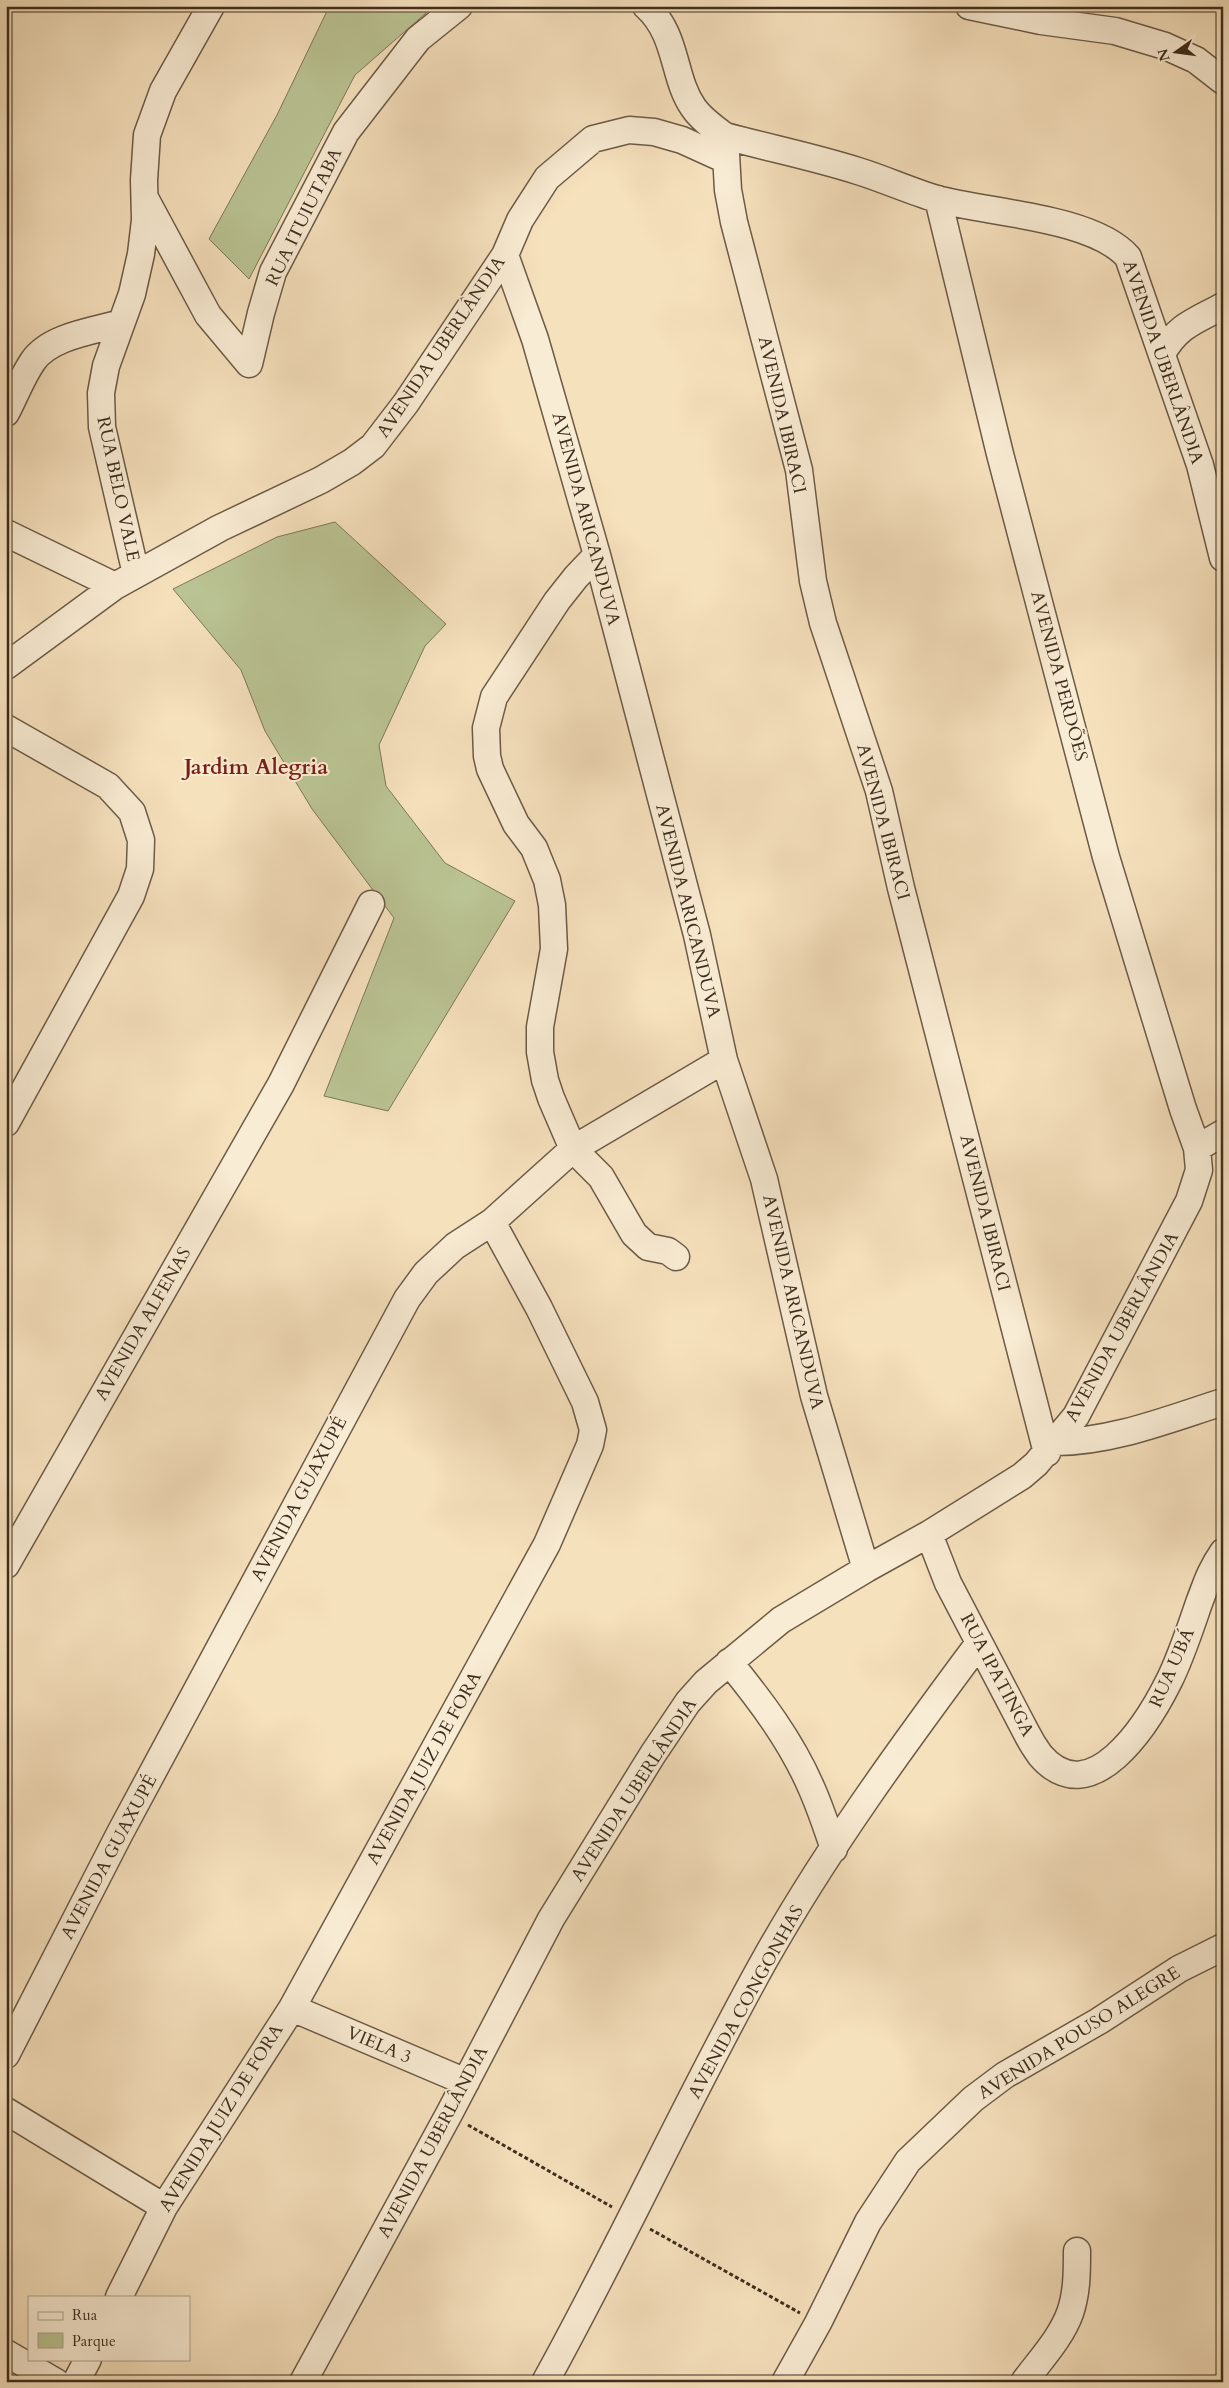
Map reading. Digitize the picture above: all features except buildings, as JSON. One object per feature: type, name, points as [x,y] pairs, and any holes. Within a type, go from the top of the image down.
[{"type":"street","name":"RUA BELO VALE","points":[[125,580],[102,427],[101,393],[106,366],[132,294],[141,254],[145,220],[147,135],[163,91],[211,6]]},
{"type":"street","name":"RUA ITUIUTABA","points":[[145,198],[208,316],[249,364],[273,272],[346,132],[418,38],[459,6]]},
{"type":"street","points":[[646,6],[657,16],[671,46],[694,108],[725,148]]},
{"type":"street","points":[[969,6],[1031,19],[1116,31],[1165,46],[1196,60],[1223,81]]},
{"type":"street","name":"AVENIDA UBERLÂNDIA","points":[[6,666],[125,580],[220,528],[321,480],[352,462],[373,446],[406,403],[505,256],[520,220],[547,178],[593,139],[629,130],[654,132],[682,140],[857,171],[938,199],[1022,215],[1084,230],[1120,248],[1128,257],[1200,465],[1223,558]]},
{"type":"street","name":"AVENIDA IBIRACI","points":[[725,148],[728,190],[734,222],[798,470],[813,581],[821,614],[879,791],[900,888],[1051,1447]]},
{"type":"street","name":"AVENIDA PERDÕES","points":[[938,199],[1000,454],[1106,857],[1198,1159]]},
{"type":"street","name":"AVENIDA ARICANDUVA","points":[[505,256],[535,339],[597,555],[697,935],[724,1060],[764,1179],[814,1396],[866,1568]]},
{"type":"street","points":[[1162,354],[1169,341],[1181,328],[1223,306]]},
{"type":"street","points":[[6,413],[34,360],[44,350],[58,342],[121,323]]},
{"type":"street","points":[[6,533],[125,580]]},
{"type":"street","points":[[597,555],[576,577],[523,650],[494,697],[486,728],[487,756],[490,769],[516,824],[534,848],[547,880],[552,905],[554,948],[540,1027],[540,1052],[548,1089],[573,1149],[601,1177],[634,1234],[648,1246],[668,1251],[676,1256]]},
{"type":"street","points":[[6,728],[108,786],[132,812],[141,840],[140,869],[131,896],[6,1123]]},
{"type":"street","name":"AVENIDA ALFENAS","points":[[8,1548],[281,1084],[371,904]]},
{"type":"street","name":"AVENIDA GUAXUPÉ","points":[[6,2055],[120,1833],[407,1299],[426,1273],[455,1246],[492,1222],[573,1149],[724,1060]]},
{"type":"street","points":[[1198,1159],[1223,1133]]},
{"type":"street","points":[[1198,1159],[1211,1160],[1223,1154]]},
{"type":"street","name":"AVENIDA UBERLÂNDIA","points":[[303,2382],[466,2082],[551,1919],[653,1754],[688,1702],[729,1662],[781,1620],[866,1568],[929,1534],[1022,1476],[1051,1447],[1076,1416],[1190,1201],[1198,1159]]},
{"type":"street","name":"AVENIDA JUIZ DE FORA","points":[[120,2296],[164,2207],[292,2008],[548,1544],[590,1445],[593,1430],[586,1402],[539,1308],[492,1222]]},
{"type":"street","points":[[1051,1447],[1100,1438],[1223,1402]]},
{"type":"street","name":"RUA IPATINGA","points":[[929,1534],[948,1584],[1040,1755],[1062,1771],[1074,1775],[1085,1775],[1100,1770]]},
{"type":"street","name":"RUA UBÁ","points":[[1100,1770],[1122,1750],[1150,1716],[1169,1680],[1200,1602],[1210,1570],[1223,1552]]},
{"type":"street","name":"AVENIDA CONGONHAS","points":[[545,2382],[765,1960],[834,1849],[908,1738],[979,1643]]},
{"type":"street","points":[[729,1662],[760,1700],[793,1751],[812,1787],[834,1849]]},
{"type":"street","name":"AVENIDA POUSO ALEGRE","points":[[785,2382],[818,2323],[868,2222],[908,2161],[973,2099],[1005,2075],[1099,2021],[1179,1969],[1223,1948]]},
{"type":"street","name":"VIELA 3","points":[[292,2008],[466,2082]]},
{"type":"street","points":[[6,2111],[164,2207]]},
{"type":"street","points":[[1024,2382],[1062,2329],[1070,2312],[1077,2282],[1077,2251]]},
{"type":"street","points":[[6,2353],[56,2382]]},
{"type":"street","points":[[76,2382],[87,2360]]},
{"type":"green space","points":[[337,6],[434,6],[355,75],[249,279],[209,239],[277,115],[327,11]]},
{"type":"green space","points":[[335,522],[446,624],[425,646],[379,745],[386,786],[445,863],[515,901],[388,1111],[324,1096],[394,918],[312,809],[265,731],[241,670],[173,589],[277,537]]},
{"type":"district","name":"Jardim Alegria","points":[[256,767]]}]
